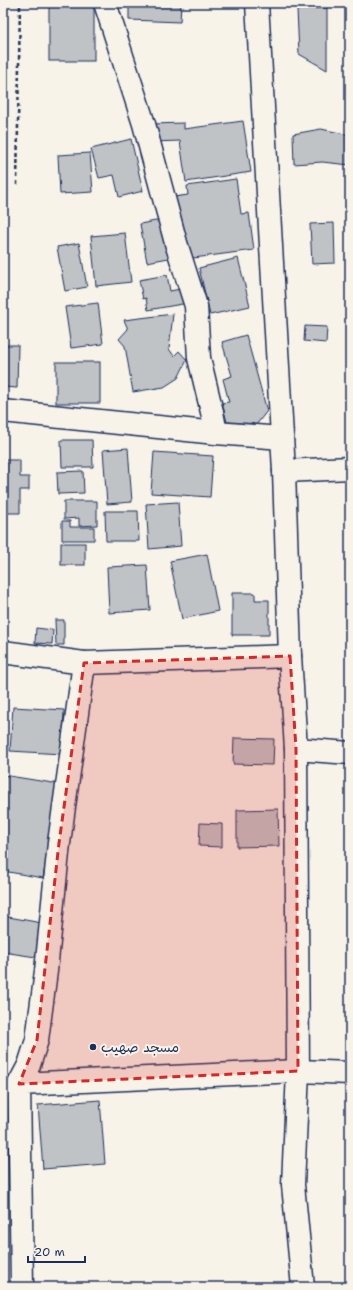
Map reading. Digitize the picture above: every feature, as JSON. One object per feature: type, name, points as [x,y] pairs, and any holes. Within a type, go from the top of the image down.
[{"type":"street","points":[[105,3],[144,124],[176,243],[196,306],[199,358],[216,433]]},
{"type":"street","points":[[257,3],[284,471],[290,656],[296,750],[298,1071],[293,1185],[303,1287]]},
{"type":"street","points":[[3,411],[216,433],[282,438]]},
{"type":"street","points":[[284,471],[350,468]]},
{"type":"street","points":[[3,652],[84,663],[290,656]]},
{"type":"street","points":[[22,1287],[19,1084],[29,1065],[38,1033],[59,843],[84,663]]},
{"type":"street","points":[[296,750],[350,753]]},
{"type":"street","points":[[19,1084],[298,1071],[350,1073]]},
{"type":"path","points":[[17,185],[20,3]]},
{"type":"highlighted area","points":[[290,656],[296,749],[298,1071],[19,1084],[37,1040],[59,843],[84,663]]},
{"type":"building","points":[[49,3],[94,3],[94,61],[49,61]]},
{"type":"building","points":[[129,3],[181,3],[180,22],[129,20]]},
{"type":"building","points":[[327,8],[327,70],[299,54],[297,9]]},
{"type":"building","points":[[243,121],[251,172],[186,182],[180,141],[152,142],[152,124],[184,123],[184,129]]},
{"type":"building","points":[[321,129],[350,135],[350,165],[322,162],[294,164],[293,134]]},
{"type":"building","points":[[131,139],[143,191],[119,197],[114,175],[99,178],[91,149]]},
{"type":"building","points":[[90,153],[93,192],[60,194],[58,155]]},
{"type":"building","points":[[236,179],[241,214],[249,213],[254,250],[186,259],[174,197],[188,195],[187,186]]},
{"type":"building","points":[[166,219],[174,257],[147,262],[140,224]]},
{"type":"building","points":[[334,223],[335,263],[312,264],[310,224]]},
{"type":"building","points":[[125,233],[131,282],[96,286],[91,236]]},
{"type":"building","points":[[79,243],[87,287],[65,291],[57,247]]},
{"type":"building","points":[[238,258],[250,306],[210,315],[199,268]]},
{"type":"building","points":[[167,275],[170,291],[186,288],[188,303],[148,310],[146,298],[143,299],[139,280]]},
{"type":"building","points":[[98,303],[103,344],[71,348],[65,307]]},
{"type":"building","points":[[173,314],[169,349],[174,356],[179,351],[187,360],[178,378],[164,387],[133,392],[125,346],[119,339],[128,329],[124,320]]},
{"type":"building","points":[[305,326],[327,327],[326,343],[304,341]]},
{"type":"building","points":[[246,335],[267,411],[256,425],[227,422],[222,403],[229,402],[223,379],[232,376],[222,342]]},
{"type":"building","points":[[3,345],[18,345],[17,388],[3,387]]},
{"type":"building","points":[[56,362],[100,362],[100,403],[56,403]]},
{"type":"building","points":[[61,440],[92,440],[93,467],[62,467]]},
{"type":"building","points":[[128,448],[132,502],[107,504],[103,450]]},
{"type":"building","points":[[154,452],[213,456],[210,497],[151,493]]},
{"type":"building","points":[[3,460],[20,460],[20,477],[29,477],[29,490],[20,490],[20,513],[3,513]]},
{"type":"building","points":[[83,471],[84,493],[58,494],[57,472]]},
{"type":"building","points":[[64,501],[97,501],[97,525],[79,526],[79,518],[64,519]]},
{"type":"building","points":[[178,502],[181,546],[149,549],[146,504]]},
{"type":"building","points":[[105,511],[138,511],[139,541],[106,541]]},
{"type":"building","points":[[62,521],[70,521],[70,527],[94,527],[94,540],[62,540]]},
{"type":"building","points":[[61,543],[85,543],[85,565],[61,565]]},
{"type":"building","points":[[207,554],[218,611],[182,619],[170,561]]},
{"type":"building","points":[[147,565],[150,610],[109,613],[107,567]]},
{"type":"building","points":[[232,593],[255,593],[255,600],[269,600],[269,635],[232,635]]},
{"type":"building","points":[[55,620],[64,620],[64,645],[56,645]]},
{"type":"building","points":[[36,628],[53,630],[52,644],[35,643]]},
{"type":"building","points":[[13,707],[64,710],[62,754],[10,751]]},
{"type":"building","points":[[234,738],[274,739],[273,765],[233,764]]},
{"type":"building","points":[[3,775],[59,784],[43,878],[3,871]]},
{"type":"building","points":[[278,809],[279,846],[237,847],[237,810]]},
{"type":"building","points":[[200,823],[222,824],[222,847],[199,846]]},
{"type":"building","points":[[3,916],[42,923],[36,957],[3,952]]},
{"type":"building","points":[[346,950],[350,950],[350,965],[346,963]]},
{"type":"building","points":[[100,1100],[105,1164],[43,1169],[38,1105]]},
{"type":"place","name":"مسجد صهيب","points":[[93,1047]]}]
